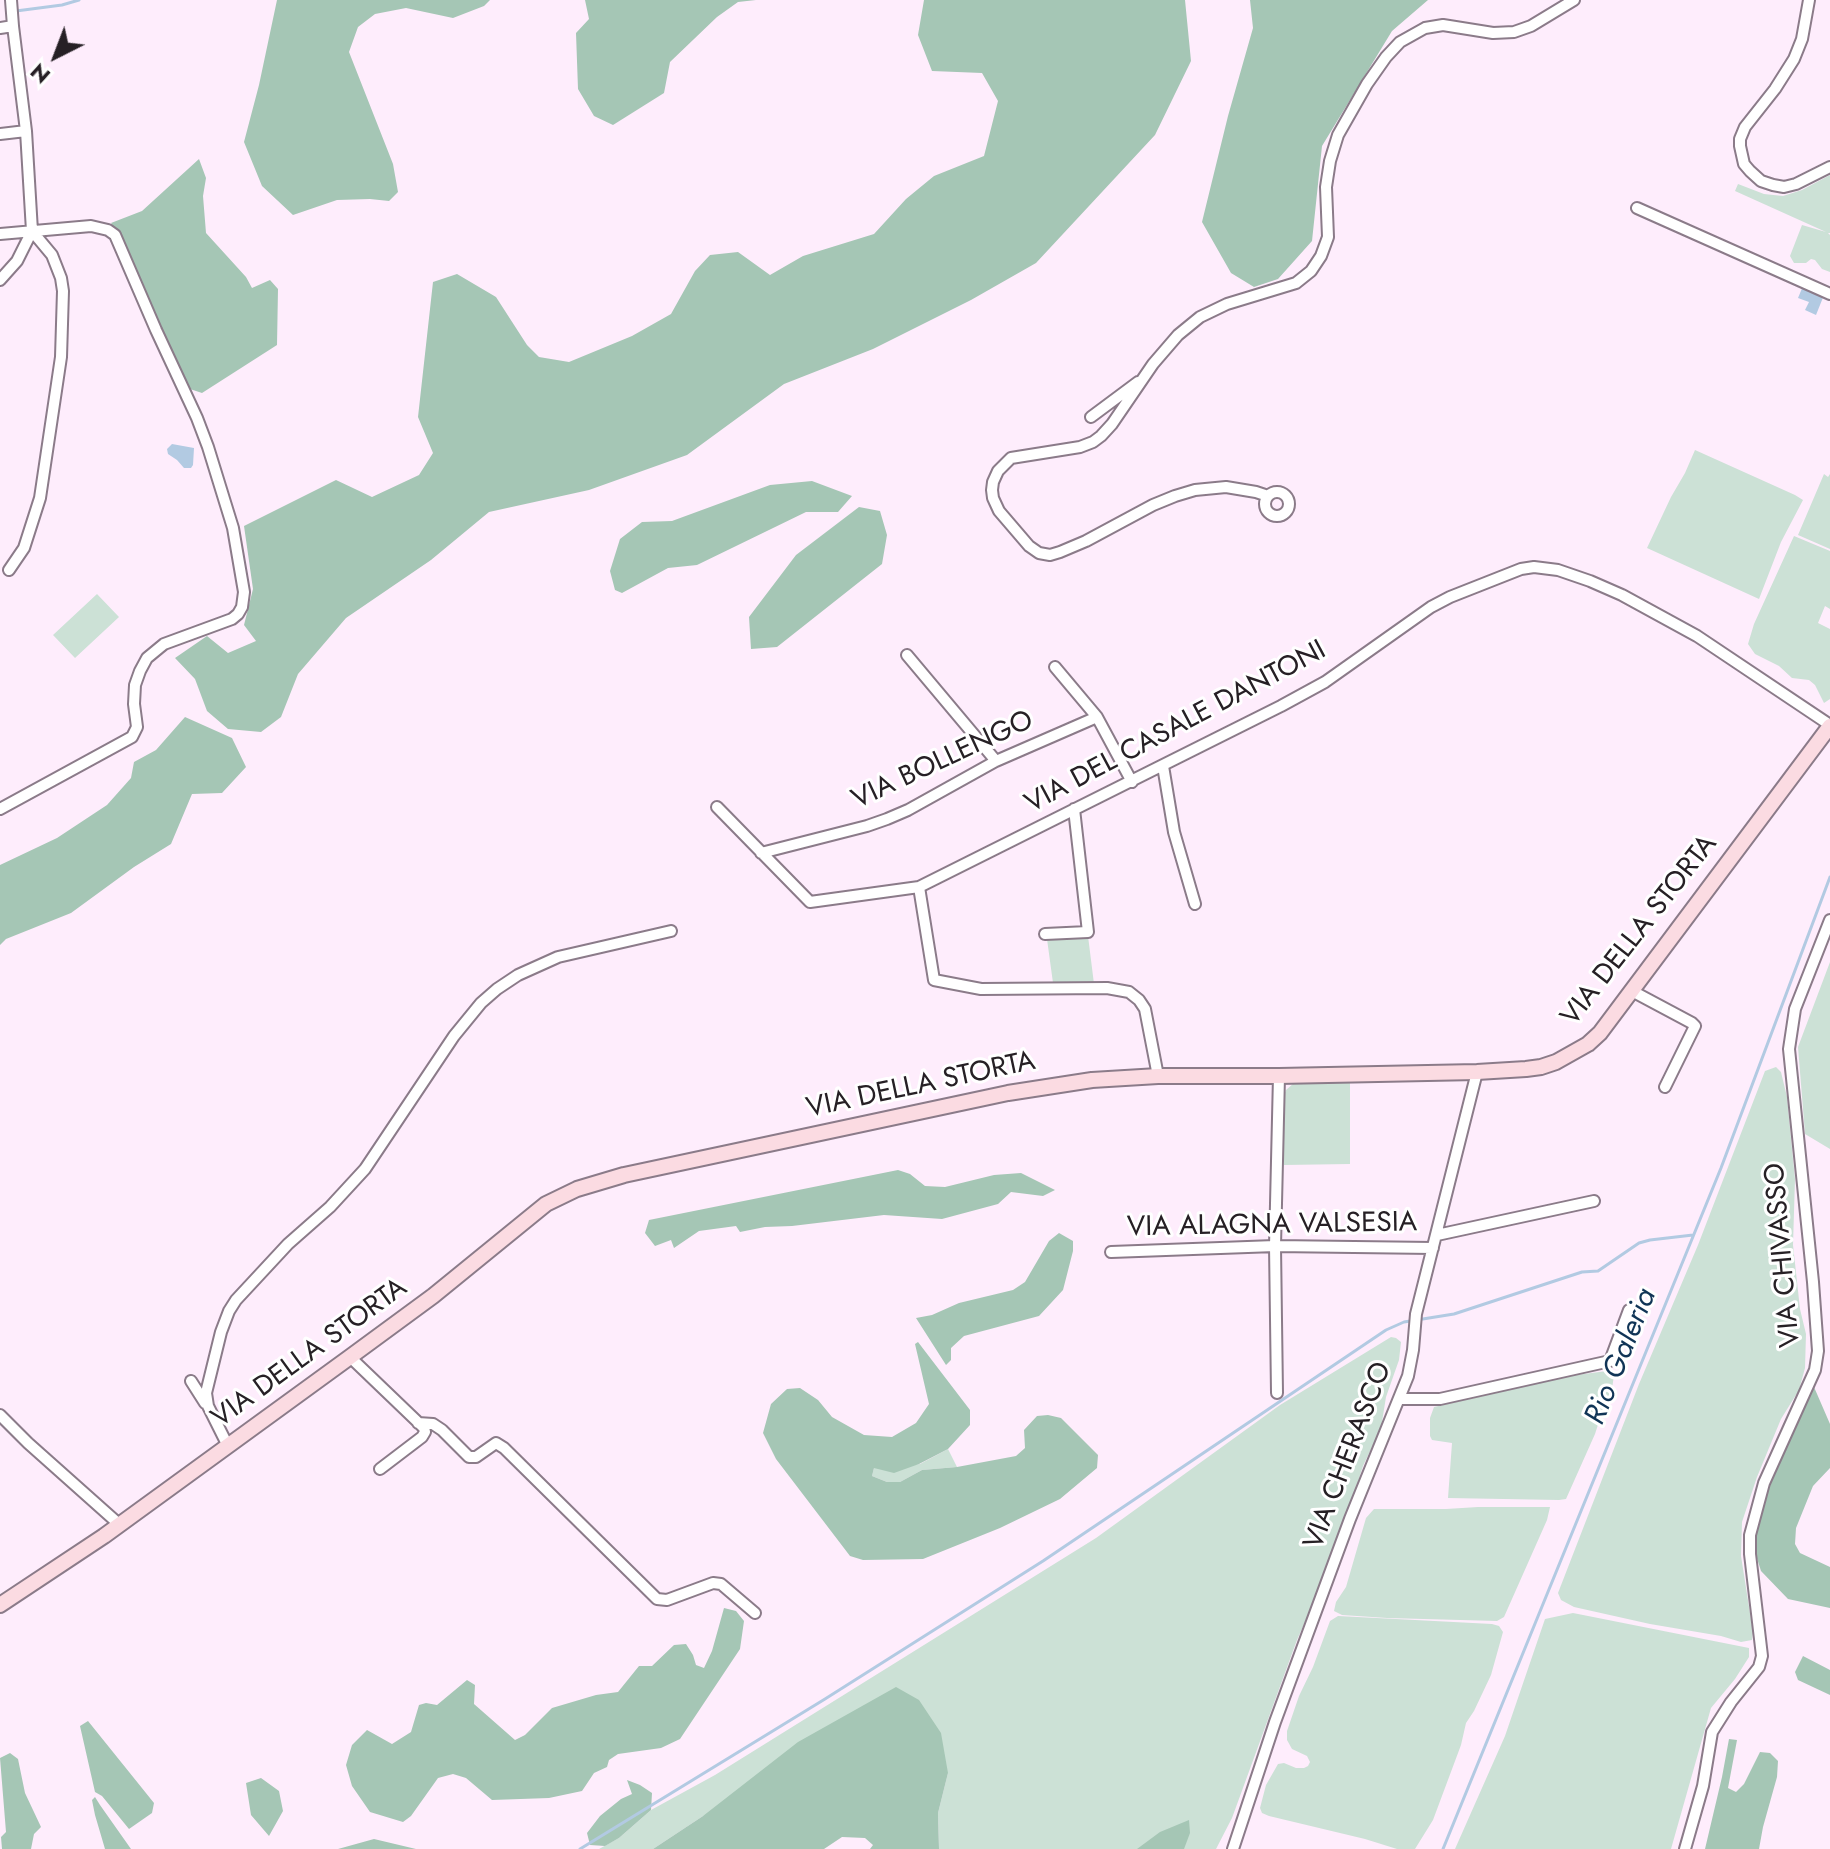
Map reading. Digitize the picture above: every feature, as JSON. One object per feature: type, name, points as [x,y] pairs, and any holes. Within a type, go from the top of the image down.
[{"type":"main road","name":"VIA DELLA STORTA","points":[[0,1605],[120,1525],[350,1357],[433,1296],[546,1204],[577,1189],[624,1175],[1008,1093],[1092,1080],[1158,1076],[1477,1072],[1541,1067],[1571,1055],[1600,1033],[1830,726]]},
{"type":"street","points":[[1268,496],[1226,487],[1195,490],[1153,505],[1060,552],[1045,555],[1029,546],[995,505],[992,490],[998,471],[1015,456],[1080,447],[1097,439],[1112,424],[1142,378],[1178,335],[1200,317],[1227,304],[1296,283],[1311,271],[1328,237],[1326,187],[1338,135],[1367,84],[1400,42],[1425,28],[1443,25],[1493,33],[1514,32],[1531,26],[1574,0]]},
{"type":"street","points":[[1809,0],[1802,39],[1794,59],[1745,127],[1740,146],[1747,168],[1761,181],[1773,185],[1784,187],[1796,184],[1830,167]]},
{"type":"street","points":[[0,280],[16,264],[32,231],[26,131],[11,1]]},
{"type":"street","points":[[0,28],[13,23]]},
{"type":"street","points":[[0,134],[26,131]]},
{"type":"street","points":[[1637,208],[1830,294]]},
{"type":"street","points":[[0,234],[95,226],[117,237],[215,465],[230,517],[244,592],[240,612],[229,621],[164,644],[149,655],[135,685],[135,733],[0,809]]},
{"type":"street","points":[[9,570],[24,548],[40,498],[61,357],[61,278],[52,255],[32,231]]},
{"type":"street","points":[[1091,417],[1142,378]]},
{"type":"street","name":"VIA DEL CASALE DANTONI","points":[[761,853],[810,902],[919,887],[1315,687],[1431,607],[1521,569],[1534,567],[1574,574],[1656,612],[1830,726]]},
{"type":"street","points":[[907,655],[996,761]]},
{"type":"street","points":[[1055,667],[1097,717],[1132,782]]},
{"type":"street","name":"VIA BOLLENGO","points":[[761,853],[887,819],[996,761],[1097,717]]},
{"type":"street","points":[[1163,766],[1174,832],[1195,904]]},
{"type":"street","points":[[717,807],[761,853]]},
{"type":"street","points":[[1045,934],[1088,932],[1074,809]]},
{"type":"street","points":[[919,887],[934,980],[981,989],[1107,988],[1129,992],[1145,1009],[1158,1076]]},
{"type":"street","name":"VIA CHIVASSO","points":[[1685,1849],[1703,1786],[1712,1732],[1731,1702],[1754,1676],[1762,1656],[1750,1535],[1764,1483],[1815,1370],[1818,1351],[1789,1049],[1795,1009],[1830,920]]},
{"type":"street","points":[[228,1446],[206,1397],[229,1311],[288,1244],[330,1207],[365,1169],[454,1036],[481,1003],[518,975],[558,957],[671,931]]},
{"type":"street","points":[[1632,991],[1695,1026],[1665,1087]]},
{"type":"street","name":"VIA CHERASCO","points":[[1233,1849],[1275,1722],[1350,1519],[1408,1376],[1416,1314],[1477,1072]]},
{"type":"street","points":[[1277,1393],[1275,1246],[1279,1076]]},
{"type":"street","points":[[1437,1235],[1594,1201]]},
{"type":"street","name":"VIA ALAGNA VALSESIA","points":[[1111,1252],[1275,1246],[1433,1248]]},
{"type":"street","points":[[1400,1399],[1440,1399],[1610,1361],[1629,1310]]},
{"type":"street","points":[[350,1357],[424,1428],[422,1437],[380,1469]]},
{"type":"street","points":[[191,1381],[211,1411]]},
{"type":"street","points":[[0,1415],[120,1525]]},
{"type":"street","points":[[0,1423],[28,1443]]},
{"type":"street","points":[[418,1423],[433,1424],[469,1457],[476,1457],[496,1443],[504,1448],[657,1599],[667,1600],[713,1583],[721,1584],[755,1613]]},
{"type":"street","points":[[1224,1849],[1239,1830]]},
{"type":"green space","points":[[277,0],[490,0],[484,6],[453,18],[406,8],[375,14],[358,27],[349,52],[393,164],[398,192],[389,201],[337,200],[293,215],[262,186],[244,142]]},
{"type":"green space","points":[[585,0],[756,0],[738,2],[717,17],[670,62],[664,93],[613,125],[594,116],[578,89],[576,33],[589,19]]},
{"type":"green space","points":[[924,0],[1185,0],[1191,61],[1155,135],[1036,263],[873,349],[784,384],[687,455],[589,490],[489,512],[431,560],[346,618],[298,674],[281,717],[261,732],[228,729],[207,711],[195,679],[175,658],[207,636],[228,653],[256,641],[244,625],[253,589],[244,526],[336,480],[372,497],[419,475],[433,453],[418,417],[433,282],[457,274],[496,297],[527,345],[539,357],[569,362],[632,336],[671,314],[695,271],[710,255],[738,252],[770,275],[803,256],[874,234],[906,199],[934,176],[984,156],[998,101],[982,73],[932,71],[918,35]]},
{"type":"green space","points":[[1250,0],[1428,0],[1392,31],[1322,146],[1312,241],[1278,279],[1254,287],[1231,273],[1202,222],[1253,28]]},
{"type":"green space","points":[[199,159],[206,178],[203,196],[206,233],[246,277],[252,288],[270,280],[278,289],[277,345],[202,393],[187,388],[111,223],[142,211]]},
{"type":"green space","points":[[1830,175],[1830,272],[1822,269],[1815,260],[1794,263],[1790,256],[1802,225],[1826,232],[1735,191],[1738,184],[1764,194],[1783,196]]},
{"type":"green space","points":[[1695,450],[1803,500],[1781,542],[1759,599],[1647,548]]},
{"type":"green space","points":[[1824,474],[1828,477],[1830,474],[1830,549],[1798,535]]},
{"type":"green space","points":[[812,481],[852,496],[838,512],[806,512],[697,565],[668,568],[622,593],[615,590],[610,571],[620,539],[642,522],[672,521],[770,485]]},
{"type":"green space","points":[[859,507],[880,511],[887,535],[882,564],[777,647],[751,649],[749,617],[796,555]]},
{"type":"green space","points":[[1794,536],[1830,551],[1830,609],[1825,606],[1818,623],[1830,629],[1830,699],[1824,703],[1809,680],[1792,678],[1779,666],[1755,654],[1748,644]]},
{"type":"green space","points":[[97,594],[119,617],[75,658],[53,635]]},
{"type":"green space","points":[[185,717],[232,738],[246,767],[222,793],[192,794],[171,844],[71,913],[6,939],[0,945],[0,865],[57,838],[107,805],[131,778],[134,762],[156,750]]},
{"type":"green space","points":[[1088,936],[1094,984],[1053,983],[1047,939]]},
{"type":"green space","points":[[1830,962],[1830,1149],[1805,1134],[1798,1047]]},
{"type":"green space","points":[[1776,1067],[1781,1072],[1787,1097],[1795,1179],[1793,1245],[1806,1334],[1805,1368],[1799,1390],[1781,1419],[1757,1477],[1742,1522],[1741,1556],[1752,1640],[1741,1642],[1574,1607],[1561,1600],[1558,1593],[1765,1071]]},
{"type":"green space","points":[[1350,1082],[1350,1164],[1284,1165],[1286,1090],[1294,1083]]},
{"type":"green space","points":[[898,1170],[910,1174],[925,1186],[945,1187],[994,1175],[1021,1173],[1055,1190],[1043,1196],[1011,1192],[998,1204],[942,1219],[884,1215],[740,1232],[736,1226],[699,1231],[674,1248],[671,1240],[655,1246],[645,1233],[649,1220]]},
{"type":"green space","points":[[1059,1233],[1073,1241],[1063,1290],[1039,1316],[964,1336],[951,1348],[951,1360],[946,1365],[916,1318],[932,1315],[959,1303],[1013,1290],[1025,1282],[1049,1241]]},
{"type":"green space","points":[[1391,1337],[1401,1342],[1381,1428],[1363,1466],[1334,1556],[1297,1640],[1232,1818],[1216,1849],[939,1849],[938,1813],[948,1773],[703,1816],[653,1849],[599,1849],[619,1838],[651,1810],[715,1775],[1096,1538],[1280,1405]]},
{"type":"green space","points":[[918,1342],[970,1410],[970,1425],[948,1449],[894,1473],[874,1468],[872,1476],[887,1482],[900,1482],[922,1470],[1016,1456],[1025,1448],[1024,1430],[1037,1416],[1048,1415],[1061,1418],[1098,1455],[1097,1468],[1060,1499],[1000,1528],[923,1559],[863,1560],[850,1556],[776,1459],[763,1433],[771,1404],[787,1389],[800,1388],[818,1400],[832,1417],[864,1435],[892,1437],[916,1423],[929,1404],[915,1344]]},
{"type":"green space","points":[[1607,1371],[1614,1375],[1612,1389],[1566,1499],[1448,1498],[1452,1443],[1432,1440],[1430,1436],[1430,1418],[1434,1407]]},
{"type":"green space","points":[[1814,1387],[1830,1424],[1830,1468],[1813,1486],[1796,1528],[1795,1544],[1800,1553],[1830,1567],[1830,1608],[1788,1599],[1761,1571],[1754,1549],[1757,1516],[1767,1480]]},
{"type":"green space","points":[[948,1449],[957,1467],[922,1470],[900,1482],[887,1482],[872,1476],[874,1468],[920,1464]]},
{"type":"green space","points":[[1550,1507],[1504,1617],[1497,1621],[1387,1618],[1342,1615],[1334,1611],[1346,1587],[1366,1518],[1374,1509]]},
{"type":"green space","points":[[724,1608],[736,1611],[744,1621],[740,1649],[680,1739],[661,1748],[618,1754],[609,1760],[607,1767],[594,1773],[582,1791],[549,1798],[492,1800],[466,1778],[453,1774],[438,1778],[411,1816],[403,1822],[370,1812],[352,1786],[346,1765],[352,1745],[367,1730],[392,1744],[411,1732],[419,1705],[437,1705],[467,1680],[475,1685],[474,1704],[515,1740],[525,1735],[552,1708],[618,1692],[639,1666],[652,1666],[674,1645],[686,1644],[696,1665],[704,1668]]},
{"type":"green space","points":[[1573,1613],[1749,1648],[1749,1657],[1711,1708],[1671,1849],[1455,1849],[1505,1736],[1545,1619]]},
{"type":"green space","points":[[1338,1616],[1492,1624],[1499,1626],[1503,1632],[1491,1675],[1466,1723],[1433,1820],[1415,1849],[1397,1849],[1269,1816],[1262,1813],[1260,1808],[1266,1785],[1278,1764],[1304,1768],[1310,1762],[1307,1756],[1292,1749],[1287,1740],[1287,1731],[1330,1621]]},
{"type":"green space","points":[[1803,1656],[1830,1670],[1830,1695],[1798,1680],[1795,1672]]},
{"type":"green space","points":[[896,1687],[919,1700],[941,1733],[948,1773],[938,1813],[939,1849],[870,1849],[873,1845],[865,1838],[842,1837],[824,1849],[653,1849],[703,1816],[798,1742]]},
{"type":"green space","points":[[88,1721],[154,1803],[152,1813],[129,1829],[102,1796],[95,1792],[80,1726]]},
{"type":"green space","points":[[1729,1739],[1737,1740],[1728,1788],[1736,1792],[1744,1784],[1760,1752],[1770,1753],[1778,1761],[1759,1849],[1705,1849]]},
{"type":"green space","points":[[10,1753],[18,1759],[25,1793],[41,1827],[34,1834],[31,1849],[2,1849],[1,1837],[6,1832],[0,1758]]},
{"type":"green space","points":[[261,1778],[279,1791],[283,1811],[269,1836],[251,1815],[246,1783]]},
{"type":"green space","points":[[627,1780],[652,1793],[651,1810],[619,1838],[605,1846],[590,1845],[587,1833],[600,1816],[632,1794]]},
{"type":"green space","points":[[95,1797],[131,1849],[105,1849],[92,1800]]},
{"type":"green space","points":[[1189,1820],[1190,1833],[1184,1849],[1137,1849],[1160,1832]]},
{"type":"green space","points":[[374,1839],[416,1849],[338,1849]]},
{"type":"water","points":[[1803,286],[1824,295],[1816,315],[1805,310],[1809,302],[1798,298]]},
{"type":"water","points":[[172,444],[194,448],[191,468],[184,468],[168,454],[167,449]]},
{"type":"waterway","points":[[16,11],[79,0]]},
{"type":"waterway","name":"Rio Galeria","points":[[1443,1849],[1721,1168],[1830,877]]},
{"type":"waterway","points":[[580,1849],[1043,1561],[1386,1330],[1404,1322],[1454,1314],[1582,1272],[1598,1271],[1639,1243],[1693,1235]]}]
